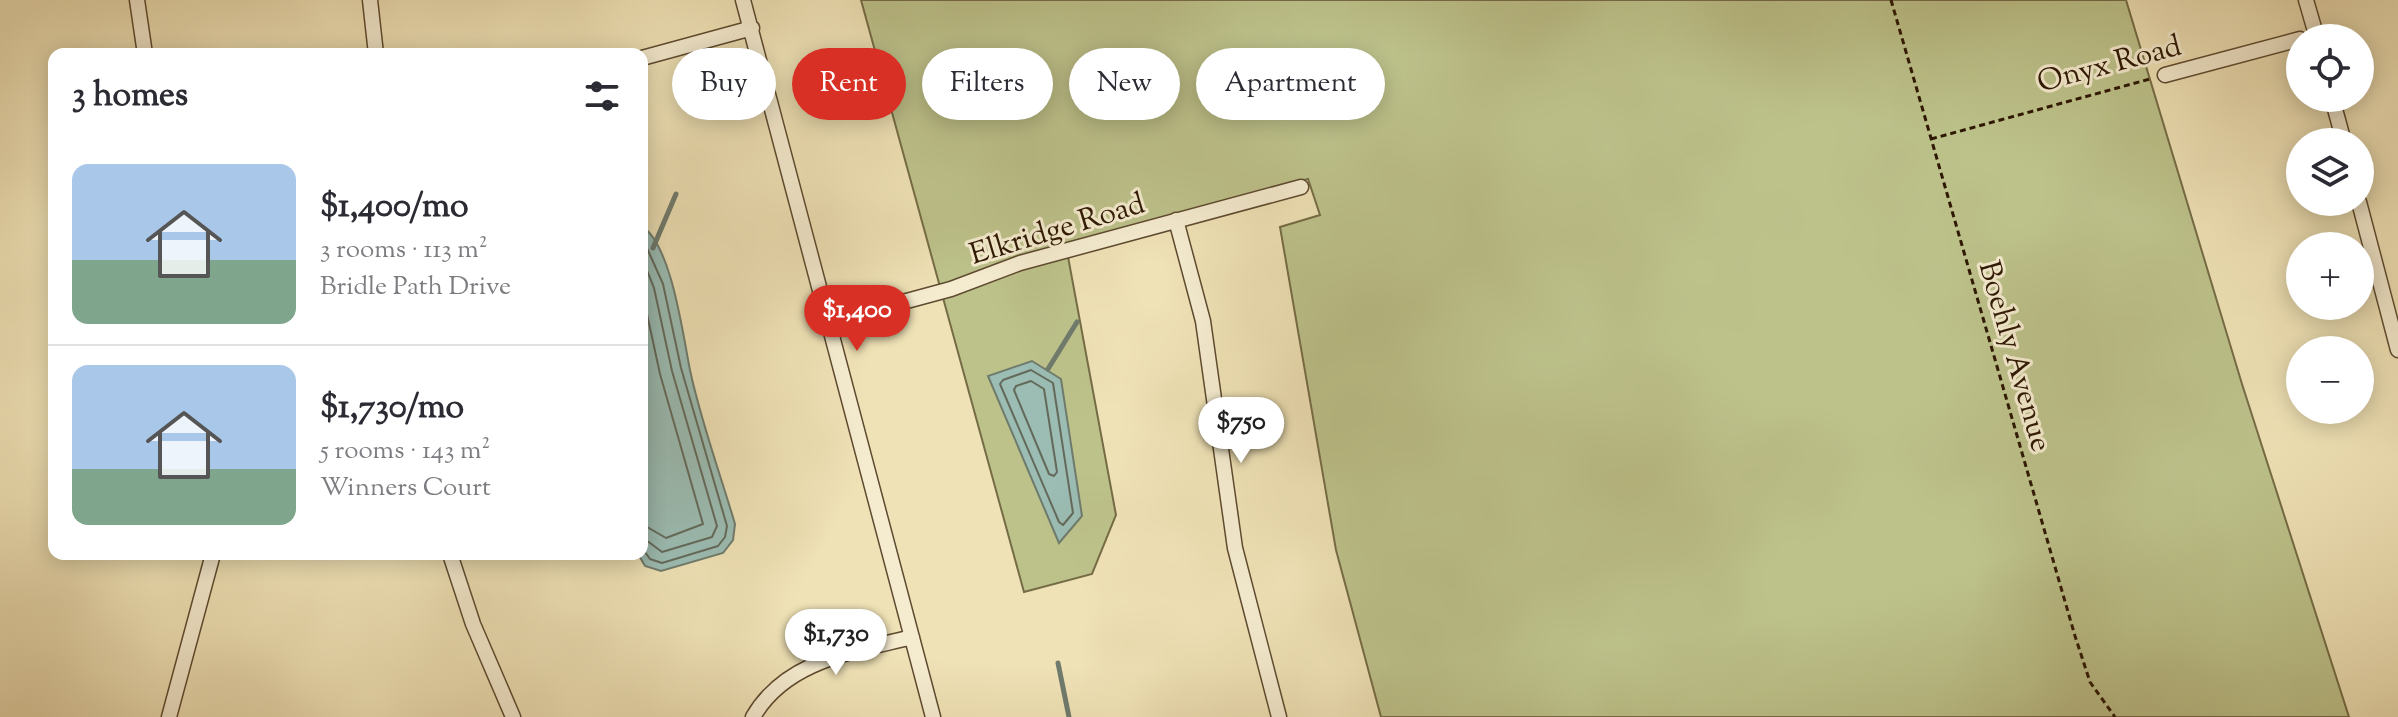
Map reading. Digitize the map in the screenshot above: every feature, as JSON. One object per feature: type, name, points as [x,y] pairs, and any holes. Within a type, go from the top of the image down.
[{"type":"street","points":[[137,0],[144,48]]},
{"type":"street","points":[[370,0],[375,48]]},
{"type":"street","points":[[743,0],[933,717]]},
{"type":"street","points":[[2306,0],[2308,24]]},
{"type":"street","points":[[648,56],[752,28]]},
{"type":"street","name":"Onyx Road","points":[[2165,75],[2286,43]]},
{"type":"street","name":"Elkridge Road","points":[[829,322],[951,289],[1020,263],[1301,187]]},
{"type":"street","points":[[2363,216],[2398,350]]},
{"type":"street","points":[[1176,220],[1203,321],[1231,530],[1279,717]]},
{"type":"street","points":[[169,717],[211,560]]},
{"type":"street","points":[[452,560],[473,624],[513,717]]},
{"type":"street","points":[[753,717],[770,692],[807,666],[912,637]]},
{"type":"path","name":"Boehly Avenue","points":[[1891,0],[2075,636],[2090,682],[2115,717]]},
{"type":"path","name":"Onyx Road","points":[[1931,139],[2165,75]]},
{"type":"green space","points":[[861,0],[2126,0],[2242,384],[2349,717],[1381,717],[1336,550],[1280,227],[1320,215],[1308,179],[1066,246],[1116,515],[1092,574],[1024,592],[894,120],[906,120],[906,48],[874,48]]},
{"type":"water","points":[[648,233],[669,271],[700,409],[735,524],[733,540],[723,553],[661,571],[645,566],[642,560],[648,560]]},
{"type":"water","points":[[1032,361],[1061,379],[1082,516],[1059,543],[988,376]]},
{"type":"waterway","points":[[653,248],[676,194]]},
{"type":"waterway","points":[[1048,369],[1077,322]]},
{"type":"waterway","points":[[1058,663],[1069,717]]}]
